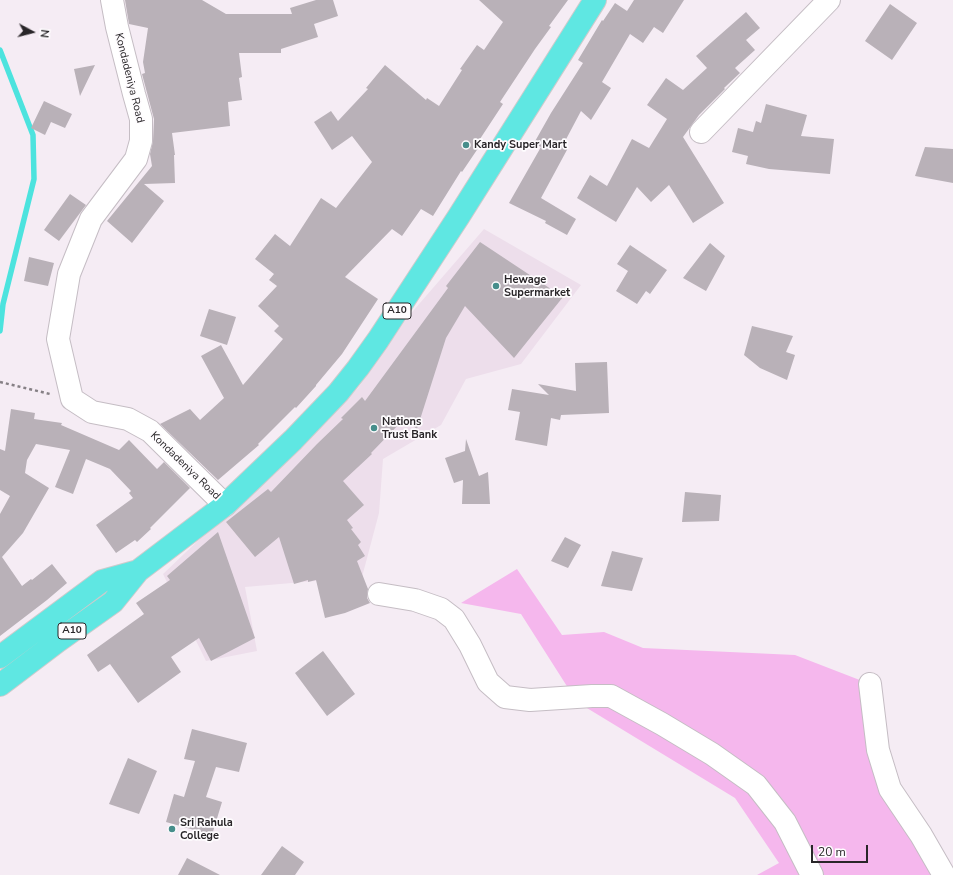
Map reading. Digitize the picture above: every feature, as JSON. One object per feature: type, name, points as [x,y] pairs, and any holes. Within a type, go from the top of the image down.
[{"type":"highway","name":"A10","points":[[0,685],[113,602],[138,571],[224,505],[318,415],[358,368],[378,340],[459,216],[595,0]]},
{"type":"highway","name":"A10","points":[[0,657],[102,581],[138,571]]},
{"type":"street","name":"Kondadeniya Road","points":[[112,0],[117,27],[141,119],[141,141],[136,159],[91,219],[69,274],[58,339],[72,399],[92,412],[128,419],[150,431],[224,505]]},
{"type":"street","points":[[701,132],[829,0]]},
{"type":"street","points":[[379,594],[415,600],[441,609],[454,619],[470,644],[488,682],[505,697],[530,700],[611,696],[712,754],[756,785],[785,822],[812,875]]},
{"type":"street","points":[[870,684],[878,750],[890,789],[921,835],[944,875]]},
{"type":"path","points":[[0,382],[72,399]]},
{"type":"shaded area","points":[[484,229],[581,285],[521,364],[466,379],[441,425],[383,459],[379,513],[362,577],[245,587],[257,651],[206,661],[163,574],[358,388],[407,318]]},
{"type":"shaded area","points":[[517,569],[562,635],[604,632],[643,648],[795,655],[870,684],[878,750],[939,875],[757,875],[779,863],[735,798],[577,702],[521,614],[461,603]]},
{"type":"building","points":[[125,0],[202,0],[226,14],[292,14],[290,8],[316,0],[333,0],[338,16],[314,24],[318,37],[281,49],[281,53],[239,53],[242,77],[239,78],[242,100],[228,102],[230,126],[172,133],[175,155],[175,183],[144,184],[164,201],[132,243],[107,221],[152,166],[150,154],[153,141],[154,119],[142,74],[145,73],[143,62],[148,28],[129,24]]},
{"type":"building","points":[[479,0],[568,0],[549,26],[551,27],[500,102],[503,104],[480,139],[483,141],[462,172],[461,171],[433,216],[421,209],[402,236],[392,229],[345,277],[378,299],[342,354],[296,408],[295,407],[258,444],[259,445],[218,480],[160,424],[190,409],[200,420],[224,398],[201,356],[221,345],[243,385],[283,339],[274,331],[279,326],[258,306],[277,286],[269,280],[274,274],[255,259],[275,234],[290,246],[321,198],[336,208],[372,162],[352,136],[332,150],[314,122],[331,111],[338,121],[368,89],[366,88],[385,65],[426,100],[427,98],[439,106],[462,70],[460,69],[477,45],[484,50],[503,22]]},
{"type":"building","points":[[634,0],[684,0],[663,33],[654,27],[643,43],[630,34],[602,82],[611,88],[591,120],[581,111],[563,145],[568,148],[541,198],[576,219],[567,235],[545,223],[546,221],[509,203],[541,147],[534,143],[583,63],[578,60],[602,20],[603,21],[615,3],[627,11]]},
{"type":"building","points":[[890,4],[917,23],[892,60],[865,41]]},
{"type":"building","points":[[746,12],[760,28],[746,40],[755,50],[735,68],[740,73],[699,115],[683,137],[724,203],[693,223],[669,185],[651,202],[637,187],[616,222],[577,198],[590,175],[607,186],[632,139],[649,148],[667,119],[647,105],[666,78],[683,90],[707,68],[696,56]]},
{"type":"building","points":[[95,65],[80,96],[74,69]]},
{"type":"building","points":[[44,101],[72,114],[65,128],[51,122],[45,135],[31,128]]},
{"type":"building","points":[[766,104],[807,115],[801,136],[834,139],[830,174],[769,169],[746,164],[748,156],[732,152],[738,128],[753,132],[756,121],[761,123]]},
{"type":"building","points":[[925,147],[953,149],[953,183],[915,176]]},
{"type":"building","points":[[70,194],[86,205],[59,241],[44,230]]},
{"type":"building","points":[[480,242],[563,297],[514,358],[465,306],[446,338],[417,429],[404,419],[371,453],[372,454],[343,481],[364,505],[347,520],[353,528],[351,529],[361,542],[358,545],[365,556],[357,561],[368,589],[367,598],[370,603],[345,613],[325,618],[316,580],[308,582],[308,580],[294,584],[279,537],[255,557],[226,522],[268,489],[271,492],[343,419],[341,418],[362,397],[365,401],[448,288],[446,286]]},
{"type":"building","points":[[710,243],[725,256],[706,291],[683,278]]},
{"type":"building","points":[[630,245],[667,270],[650,294],[646,291],[637,304],[616,291],[628,271],[617,264]]},
{"type":"building","points":[[29,257],[54,263],[48,286],[24,281]]},
{"type":"building","points":[[209,309],[236,317],[227,345],[200,336]]},
{"type":"building","points":[[752,326],[793,336],[786,352],[795,355],[787,380],[760,368],[744,355]]},
{"type":"building","points":[[607,362],[609,413],[561,415],[560,420],[551,418],[547,446],[515,440],[520,412],[508,410],[512,389],[549,395],[538,384],[576,391],[575,363]]},
{"type":"building","points":[[11,409],[35,413],[34,419],[62,423],[61,425],[119,450],[129,440],[157,469],[164,462],[190,488],[137,542],[135,540],[116,553],[96,525],[133,498],[129,493],[131,491],[110,469],[86,459],[73,494],[55,487],[70,450],[36,444],[27,460],[25,473],[49,488],[23,533],[2,557],[22,586],[52,564],[67,583],[0,636],[0,514],[10,496],[0,490],[0,449],[5,451]]},
{"type":"building","points":[[466,439],[479,476],[488,472],[490,504],[462,504],[463,480],[454,483],[445,458],[465,451]]},
{"type":"building","points":[[685,492],[721,495],[719,521],[682,522]]},
{"type":"building","points":[[218,532],[255,638],[211,661],[199,638],[171,657],[181,672],[138,703],[110,664],[98,672],[87,655],[144,614],[136,603],[170,580],[167,576]]},
{"type":"building","points":[[565,537],[581,545],[568,568],[551,561]]},
{"type":"building","points":[[612,551],[643,558],[632,591],[601,586]]},
{"type":"building","points":[[323,651],[355,694],[327,716],[295,673]]},
{"type":"building","points":[[192,729],[247,743],[239,772],[216,767],[206,797],[222,802],[212,835],[166,822],[174,794],[184,797],[195,761],[184,759]]},
{"type":"building","points":[[128,758],[157,771],[139,814],[109,804]]},
{"type":"building","points":[[282,846],[304,862],[295,875],[261,875]]},
{"type":"building","points":[[187,858],[220,875],[178,875]]},
{"type":"waterway","points":[[0,50],[33,135],[34,179],[3,304],[0,331]]},
{"type":"place","name":"Kandy Super Mart","points":[[466,145]]},
{"type":"place","name":"Hewage Supermarket","points":[[496,286]]},
{"type":"place","name":"Nations Trust Bank","points":[[374,428]]},
{"type":"place","name":"Sri Rahula College","points":[[172,829]]}]
